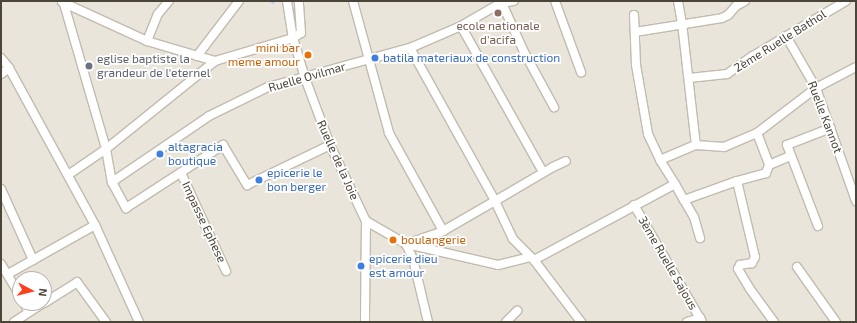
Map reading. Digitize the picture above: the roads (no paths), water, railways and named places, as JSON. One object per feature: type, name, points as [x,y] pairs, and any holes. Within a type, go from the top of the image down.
[{"type":"street","points":[[147,41],[158,14],[169,1]]},
{"type":"street","points":[[197,56],[239,1]]},
{"type":"street","name":"Ruelle de la Joie","points":[[287,1],[293,38],[305,78],[330,145],[366,221],[365,322]]},
{"type":"street","points":[[68,176],[106,149],[215,61],[293,38],[300,33],[299,1]]},
{"type":"street","points":[[354,1],[389,133],[443,231]]},
{"type":"street","name":"Ruelle Ovilmar","points":[[112,182],[209,116],[268,87],[410,48],[461,26],[501,2],[514,1]]},
{"type":"street","points":[[555,1],[581,72]]},
{"type":"street","points":[[678,1],[689,78],[696,144]]},
{"type":"street","points":[[635,32],[682,23],[722,18],[728,15],[732,4],[745,1]]},
{"type":"street","name":"2ème Ruelle Bathol","points":[[689,78],[727,74],[786,36],[846,1]]},
{"type":"street","points":[[63,2],[147,41],[215,61]]},
{"type":"street","points":[[63,2],[106,149],[112,182],[126,208],[181,174],[223,145],[247,185],[330,145]]},
{"type":"street","points":[[501,2],[524,52],[554,107]]},
{"type":"street","points":[[634,15],[636,65],[648,134],[660,160],[694,217],[700,238]]},
{"type":"street","points":[[461,26],[543,172]]},
{"type":"street","name":"Ruelle Kannot","points":[[786,36],[816,88],[856,201]]},
{"type":"street","points":[[410,48],[495,201],[513,239],[532,259],[581,322]]},
{"type":"street","points":[[1,58],[9,68],[95,225],[139,322]]},
{"type":"street","points":[[660,160],[696,144],[724,147],[757,133],[816,88],[856,67]]},
{"type":"street","points":[[1,74],[9,68]]},
{"type":"street","points":[[818,226],[787,145],[830,128]]},
{"type":"street","points":[[684,200],[737,181],[766,173],[769,165],[757,133]]},
{"type":"street","points":[[769,165],[790,156]]},
{"type":"street","points":[[406,244],[443,231],[543,172],[566,161]]},
{"type":"street","name":"Impasse Ephese","points":[[181,174],[226,271]]},
{"type":"street","points":[[737,181],[755,257],[752,263],[740,265],[738,269],[750,289],[774,322]]},
{"type":"street","points":[[366,221],[406,244],[498,265],[532,259],[675,184]]},
{"type":"street","points":[[1,189],[32,260]]},
{"type":"street","name":"3ème Ruelle Sajous","points":[[634,205],[701,320]]},
{"type":"street","points":[[8,274],[95,225]]},
{"type":"street","points":[[406,244],[413,259],[428,322]]},
{"type":"street","points":[[1,264],[12,281]]},
{"type":"street","points":[[797,267],[836,322]]},
{"type":"street","points":[[52,298],[77,282],[106,322]]},
{"type":"street","points":[[506,322],[517,311]]},
{"type":"street","points":[[14,322],[29,312]]},
{"type":"street","points":[[687,322],[701,320]]},
{"type":"place","name":"ecole nationale d'acifa","points":[[498,13]]},
{"type":"place","name":"mini bar meme amour","points":[[308,55]]},
{"type":"place","name":"batila materiaux de construction","points":[[375,58]]},
{"type":"place","name":"eglise baptiste la grandeur de l'eternel","points":[[89,66]]},
{"type":"place","name":"altagracia boutique","points":[[160,154]]},
{"type":"place","name":"epicerie le bon berger","points":[[259,180]]},
{"type":"place","name":"boulangerie","points":[[393,240]]},
{"type":"place","name":"epicerie dieu est amour","points":[[361,266]]}]
